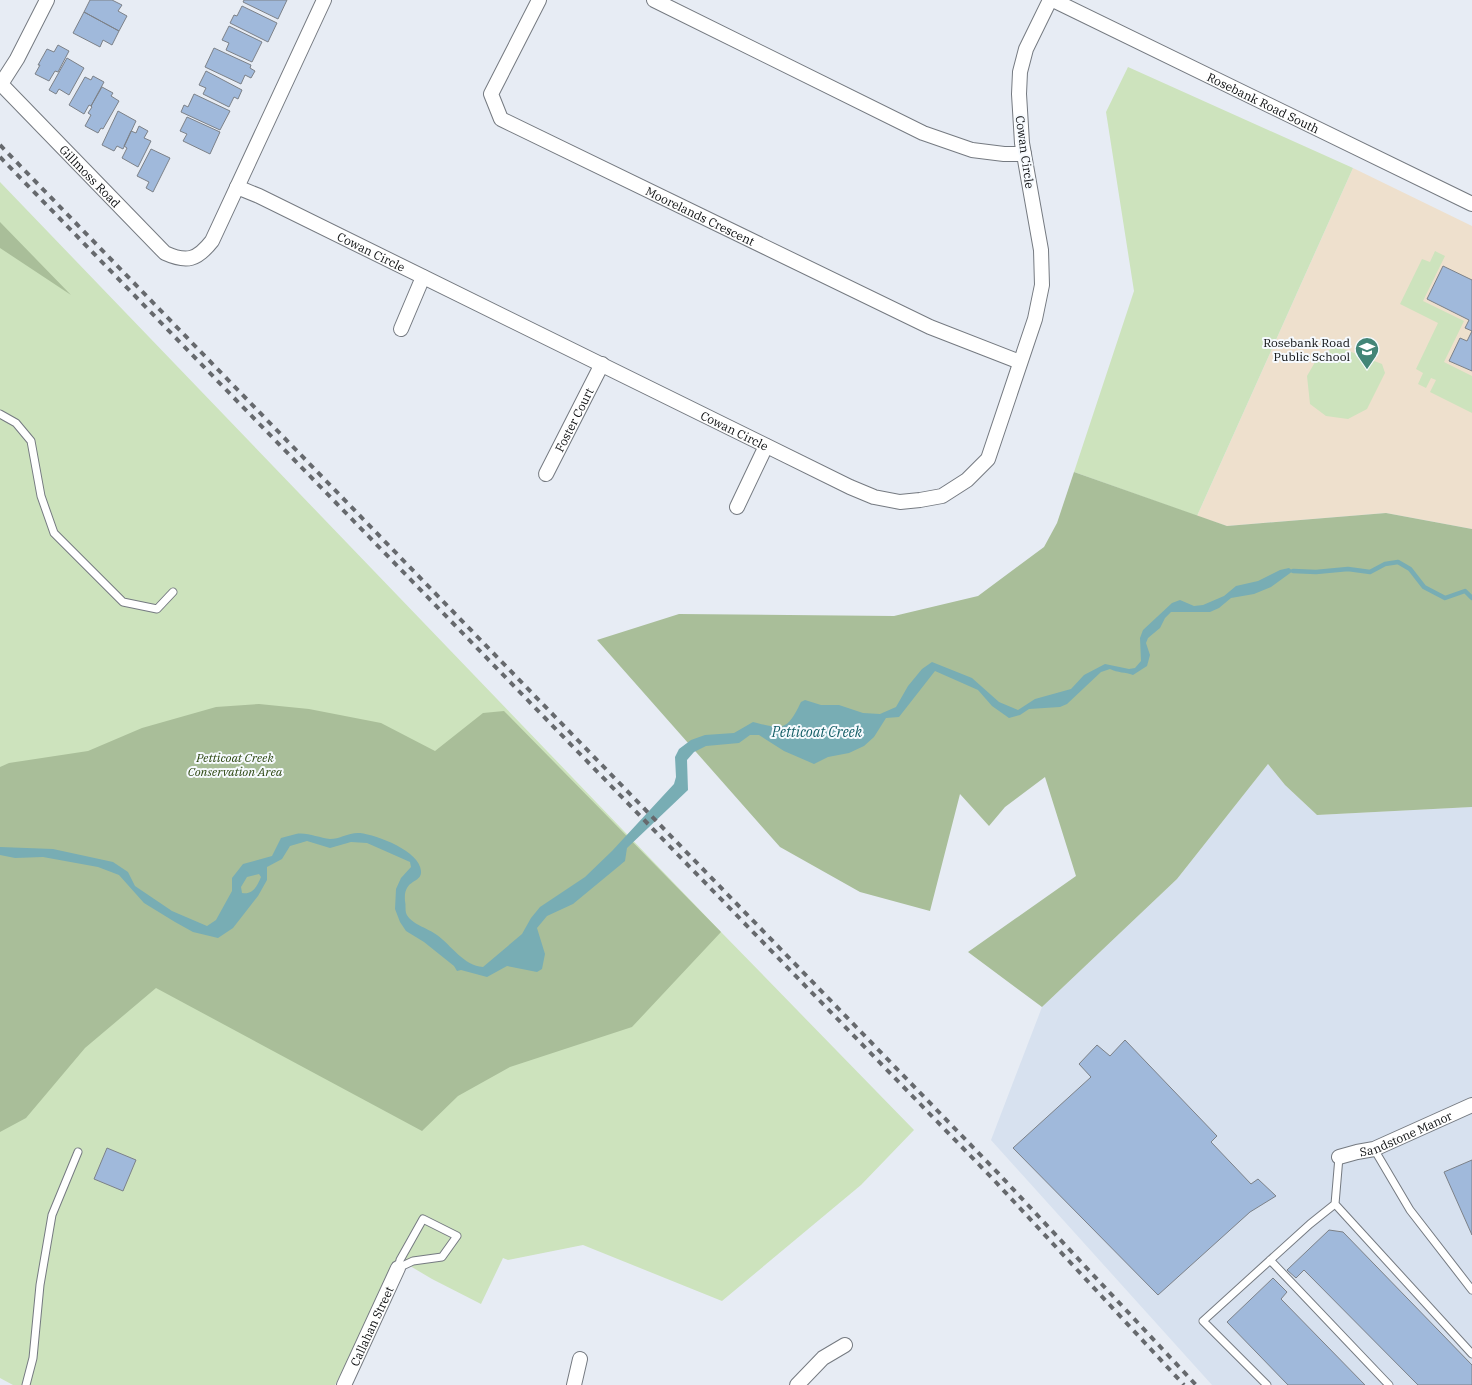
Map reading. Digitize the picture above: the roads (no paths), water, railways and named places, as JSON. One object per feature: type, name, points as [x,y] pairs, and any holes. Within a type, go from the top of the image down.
[{"type":"street","name":"Gillmoss Road","points":[[47,0],[17,59],[1,83],[165,253],[178,259],[188,260],[206,249],[212,241],[237,187]]},
{"type":"street","points":[[237,187],[324,0]]},
{"type":"street","name":"Moorelands Crescent","points":[[539,0],[491,94],[501,119],[930,327],[1020,362]]},
{"type":"street","points":[[654,0],[923,134],[972,150],[1004,154],[1024,154]]},
{"type":"street","name":"Cowan Circle","points":[[237,187],[259,196],[850,487],[874,497],[900,502],[942,496],[967,480],[988,459],[1035,319],[1042,285],[1041,250],[1020,124],[1020,72],[1026,49],[1052,0]]},
{"type":"street","name":"Rosebank Road South","points":[[1052,0],[1472,204]]},
{"type":"street","points":[[401,329],[424,278]]},
{"type":"street","name":"Foster Court","points":[[546,474],[602,364]]},
{"type":"street","points":[[737,507],[766,446]]},
{"type":"street","name":"Sandstone Manor","points":[[1339,1158],[1374,1149],[1472,1105]]},
{"type":"street","name":"Callahan Street","points":[[344,1385],[398,1268]]},
{"type":"street","points":[[797,1385],[823,1358],[845,1345]]},
{"type":"street","points":[[574,1385],[580,1359]]},
{"type":"lane","points":[[0,414],[16,423],[31,441],[41,496],[54,533],[123,602],[157,610],[173,592]]},
{"type":"lane","points":[[1374,1149],[1410,1210],[1472,1290]]},
{"type":"lane","points":[[26,1385],[33,1358],[40,1285],[52,1215],[78,1152]]},
{"type":"lane","points":[[1266,1385],[1204,1322],[1270,1260],[1335,1204],[1339,1158]]},
{"type":"lane","points":[[1335,1204],[1472,1354]]},
{"type":"lane","points":[[423,1220],[457,1236],[442,1257],[414,1261],[398,1268],[400,1260],[423,1220]]},
{"type":"lane","points":[[1270,1260],[1389,1385]]},
{"type":"water","name":"Petticoat Creek","points":[[1289,568],[1293,571],[1271,587],[1254,594],[1231,598],[1219,608],[1210,612],[1171,612],[1165,618],[1160,628],[1148,638],[1146,643],[1150,655],[1147,666],[1133,675],[1110,669],[1101,672],[1067,704],[1060,707],[1029,709],[1020,715],[1009,718],[992,706],[978,690],[935,671],[899,717],[886,718],[874,737],[864,746],[849,753],[828,757],[814,764],[784,751],[759,735],[750,735],[739,743],[706,746],[694,752],[687,760],[688,790],[627,848],[625,861],[573,904],[547,916],[537,928],[545,954],[542,969],[537,972],[507,966],[487,977],[461,970],[457,971],[454,966],[424,942],[406,931],[400,922],[395,909],[396,889],[401,878],[411,867],[410,862],[367,843],[351,842],[330,848],[307,841],[290,846],[282,859],[267,867],[267,880],[258,896],[233,928],[218,938],[193,932],[175,922],[144,903],[119,875],[98,867],[43,857],[15,858],[0,855],[0,847],[53,849],[113,862],[128,872],[135,886],[172,911],[207,926],[216,920],[232,891],[232,878],[243,864],[272,856],[281,838],[294,834],[309,834],[330,839],[348,834],[367,834],[397,845],[419,864],[421,875],[409,885],[405,894],[408,917],[415,923],[433,932],[470,963],[483,967],[522,934],[540,907],[585,877],[612,851],[674,784],[676,777],[675,757],[679,749],[691,740],[705,735],[734,733],[753,722],[778,727],[783,726],[788,723],[801,702],[805,700],[821,705],[839,705],[863,713],[880,714],[896,707],[908,686],[922,669],[932,662],[972,678],[999,702],[1018,710],[1035,699],[1071,689],[1084,675],[1105,664],[1129,669],[1135,668],[1141,661],[1140,638],[1143,630],[1172,603],[1180,600],[1194,606],[1203,605],[1224,596],[1236,586],[1258,581],[1280,570]],"holes":[[[259,874],[261,877],[252,891],[242,893],[241,887],[247,877]]]},
{"type":"waterway","name":"Petticoat Creek","points":[[1293,571],[1316,572],[1348,569],[1370,572],[1385,564],[1398,562],[1410,569],[1424,587],[1445,598],[1465,591],[1472,598]]},
{"type":"railway","points":[[0,145],[998,1173],[1196,1385]]},
{"type":"railway","points":[[0,157],[992,1178],[1184,1385]]},
{"type":"place","name":"Rosebank Road Public School","points":[[1367,370]]},
{"type":"park label","name":"Petticoat Creek Conservation Area","points":[[235,764]]}]
